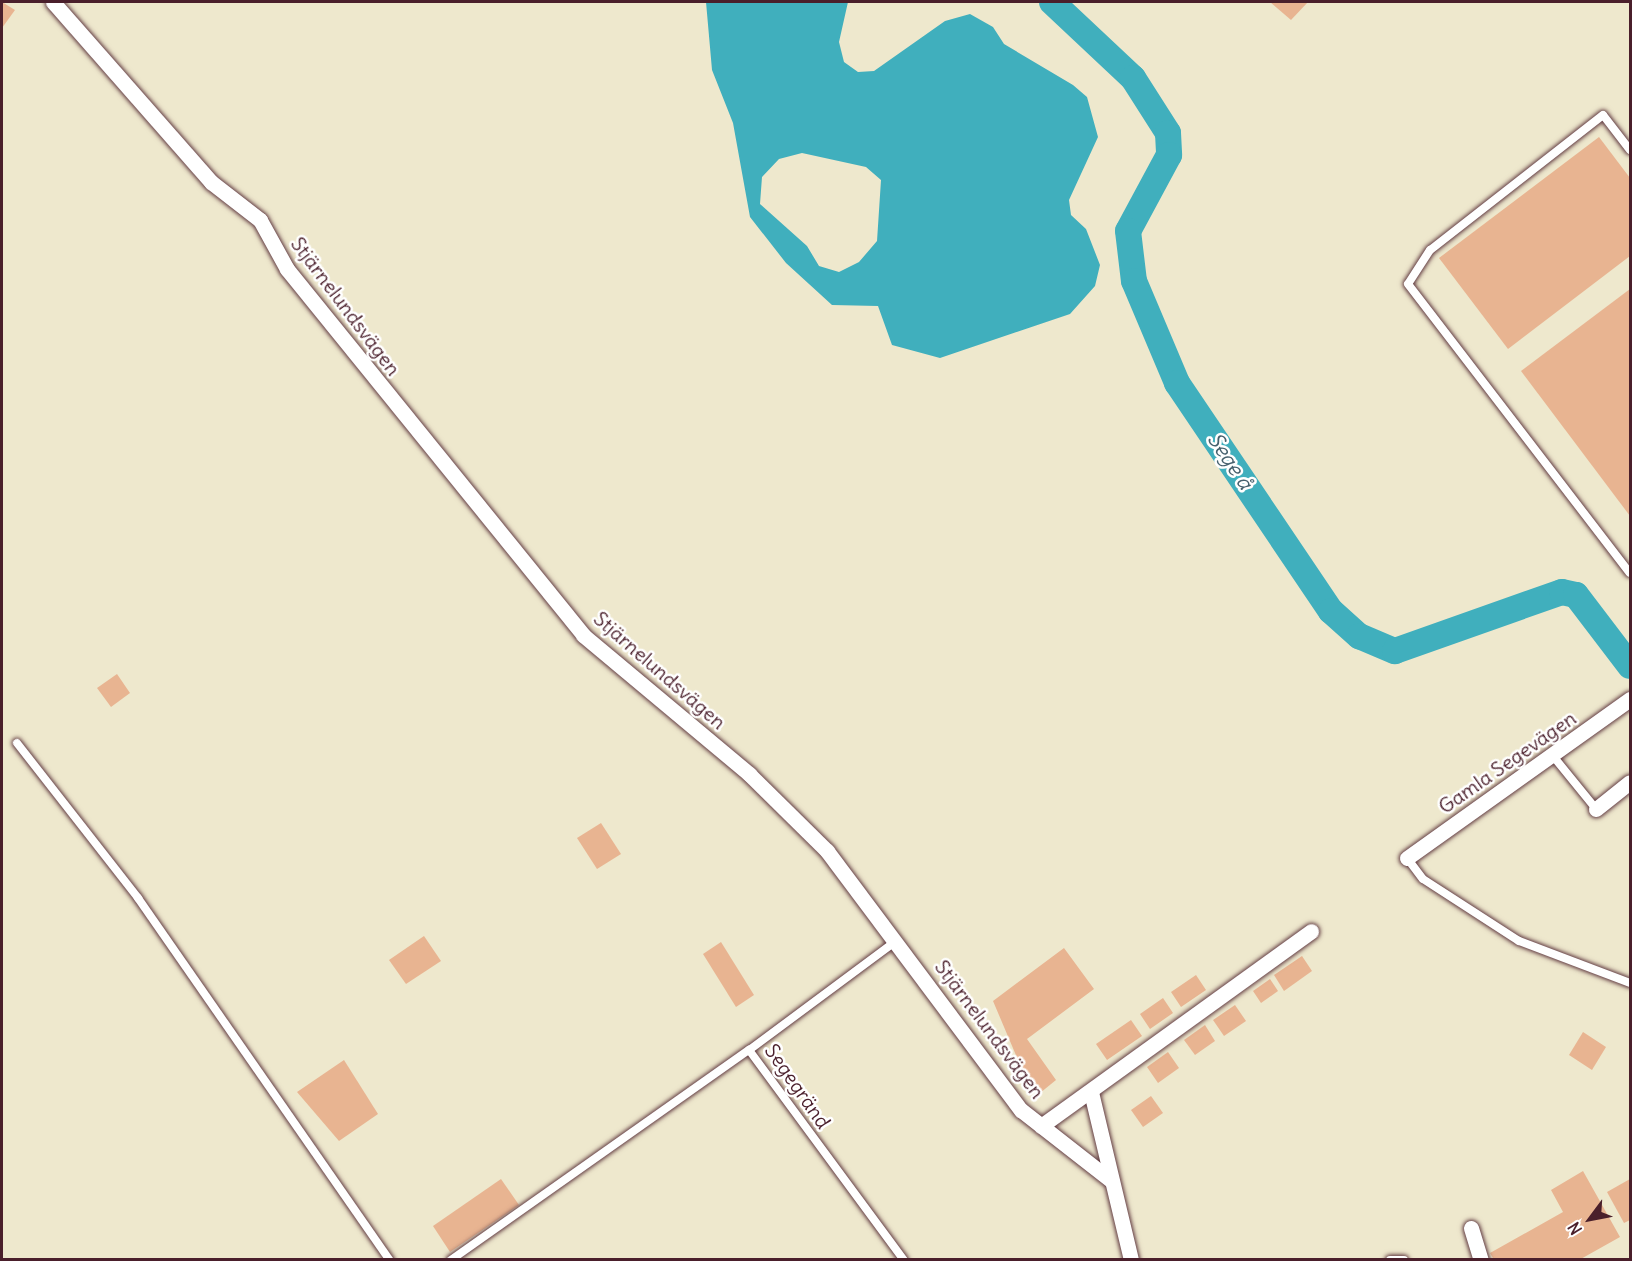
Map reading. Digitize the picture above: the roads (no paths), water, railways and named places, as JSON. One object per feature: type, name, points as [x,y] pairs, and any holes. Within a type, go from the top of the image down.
[{"type":"street","name":"Stjärnelundsvägen","points":[[53,2],[211,182],[260,220],[287,269],[583,635],[749,774],[827,851],[897,940],[1002,1086],[1041,1126],[1112,1181]]},
{"type":"street","name":"Gamla Segevägen","points":[[1407,858],[1629,700]]},
{"type":"street","points":[[1596,809],[1630,783]]},
{"type":"street","points":[[1041,1126],[1311,931]]},
{"type":"street","points":[[1091,1092],[1131,1260]]},
{"type":"street","points":[[1471,1228],[1481,1260]]},
{"type":"lane","points":[[1630,150],[1603,115],[1430,250],[1408,285],[1630,573]]},
{"type":"lane","points":[[17,742],[152,917],[390,1260]]},
{"type":"lane","points":[[1553,756],[1596,809]]},
{"type":"lane","points":[[1407,858],[1423,879],[1519,941],[1630,983]]},
{"type":"lane","name":"Segegränd","points":[[897,940],[749,1050],[904,1260]]},
{"type":"lane","points":[[451,1260],[749,1050]]},
{"type":"lane","points":[[1390,1260],[1404,1260]]},
{"type":"water","points":[[706,2],[848,2],[839,42],[844,62],[858,72],[874,71],[945,21],[970,14],[993,27],[1004,44],[1073,85],[1087,97],[1098,137],[1069,200],[1071,215],[1086,229],[1100,265],[1095,286],[1070,314],[940,358],[892,345],[878,306],[832,305],[786,263],[750,217],[733,123],[712,70]],"holes":[[[802,153],[866,167],[881,180],[877,241],[859,262],[839,272],[819,266],[807,246],[760,204],[762,177],[779,159]]]},
{"type":"waterway","name":"Sege å","points":[[1052,2],[1133,78],[1168,133],[1169,155],[1128,231],[1134,281],[1177,383],[1331,611],[1359,636],[1395,651],[1562,592],[1576,595],[1630,666]]}]
